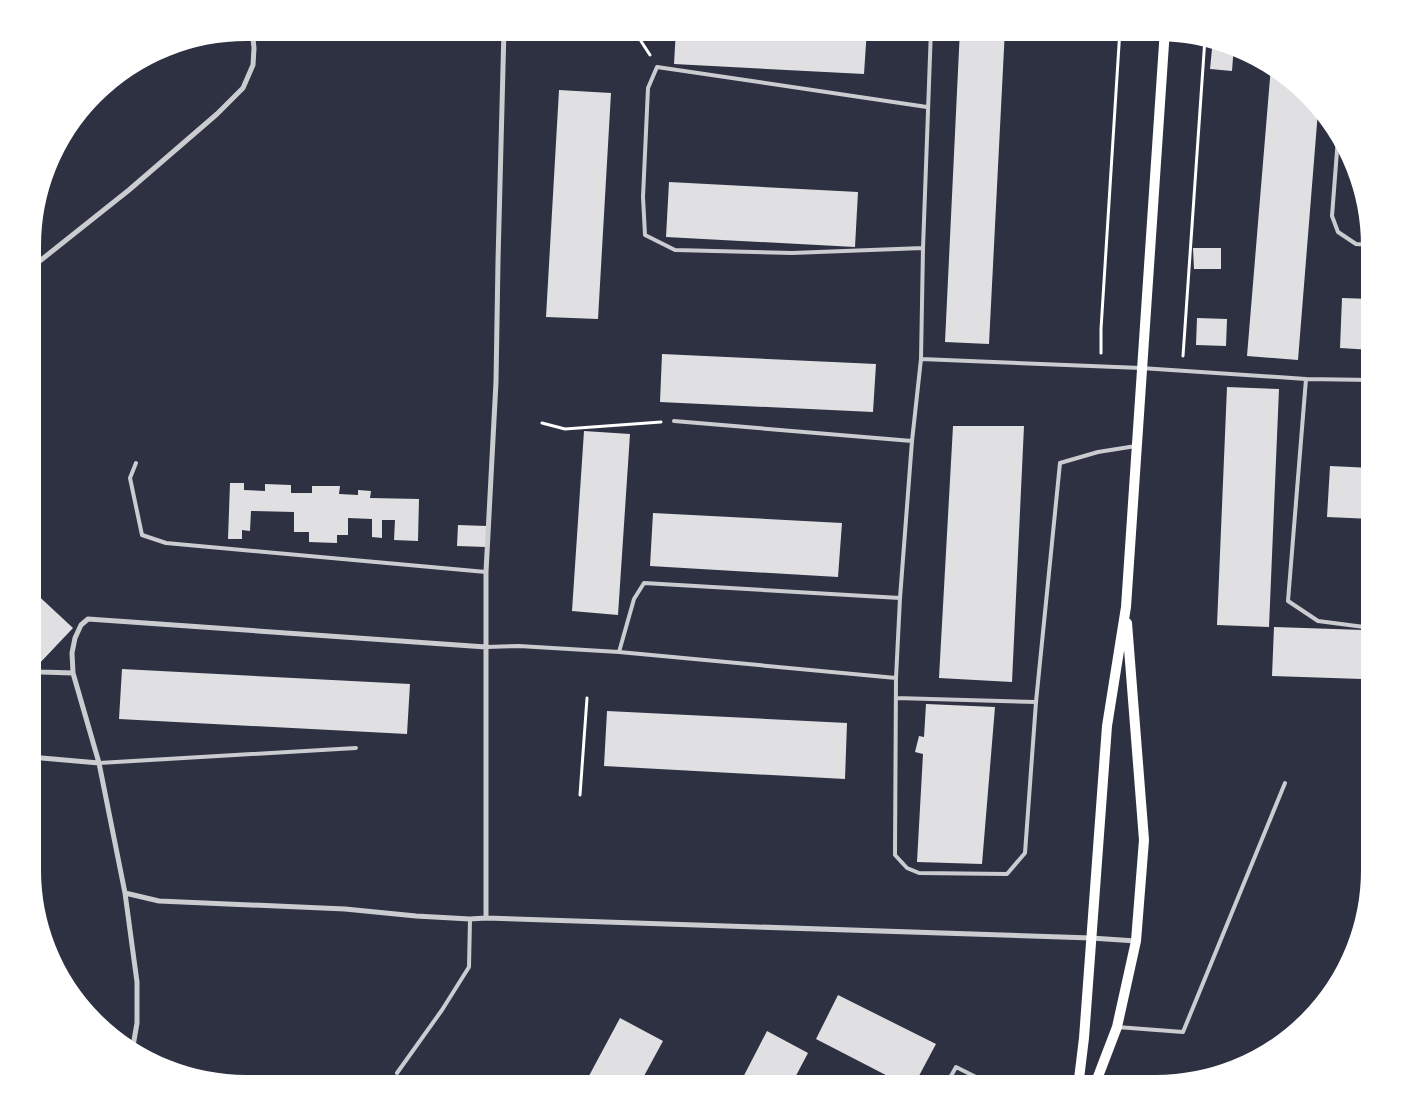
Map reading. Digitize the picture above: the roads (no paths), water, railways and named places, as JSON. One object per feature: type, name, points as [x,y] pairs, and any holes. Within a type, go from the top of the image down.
[{"type":"main road","points":[[1079,1078],[1084,1038],[1107,726],[1126,607],[1164,38]]},
{"type":"main road","points":[[1097,1078],[1117,1027],[1136,942],[1144,840],[1126,607]]},
{"type":"street","points":[[38,262],[129,190],[217,114],[244,88],[253,65],[253,38]]},
{"type":"street","points":[[486,918],[486,572],[496,382],[504,38]]},
{"type":"street","points":[[133,1045],[137,1023],[137,982],[125,894],[99,763],[73,673],[72,653],[75,638],[81,625],[88,619],[486,646]]},
{"type":"street","points":[[38,671],[73,673]]},
{"type":"street","points":[[38,758],[99,763]]},
{"type":"street","points":[[125,894],[159,900],[345,909],[470,919],[1091,938],[1136,942]]},
{"type":"lane","points":[[931,38],[921,359],[912,441],[896,678],[895,855],[907,868],[919,873],[1007,874],[1025,852],[1036,702],[1060,464],[1098,452],[1136,446]]},
{"type":"lane","points":[[923,248],[792,253],[675,250],[645,236],[643,197],[648,88],[657,67],[927,107]]},
{"type":"lane","points":[[1337,145],[1332,216],[1338,232],[1356,244],[1364,244]]},
{"type":"lane","points":[[921,359],[1141,368],[1306,379],[1364,380]]},
{"type":"lane","points":[[1306,379],[1288,601],[1318,621],[1364,627]]},
{"type":"lane","points":[[674,420],[912,441]]},
{"type":"lane","points":[[136,463],[130,478],[142,535],[166,543],[486,572]]},
{"type":"lane","points":[[619,652],[634,599],[644,583],[900,598]]},
{"type":"lane","points":[[486,646],[619,652],[896,678]]},
{"type":"lane","points":[[896,698],[1036,702]]},
{"type":"lane","points":[[99,763],[356,748]]},
{"type":"lane","points":[[1117,1027],[1183,1032],[1286,783]]},
{"type":"lane","points":[[397,1073],[470,967],[470,919]]},
{"type":"lane","points":[[950,1078],[956,1068],[977,1078]]}]
